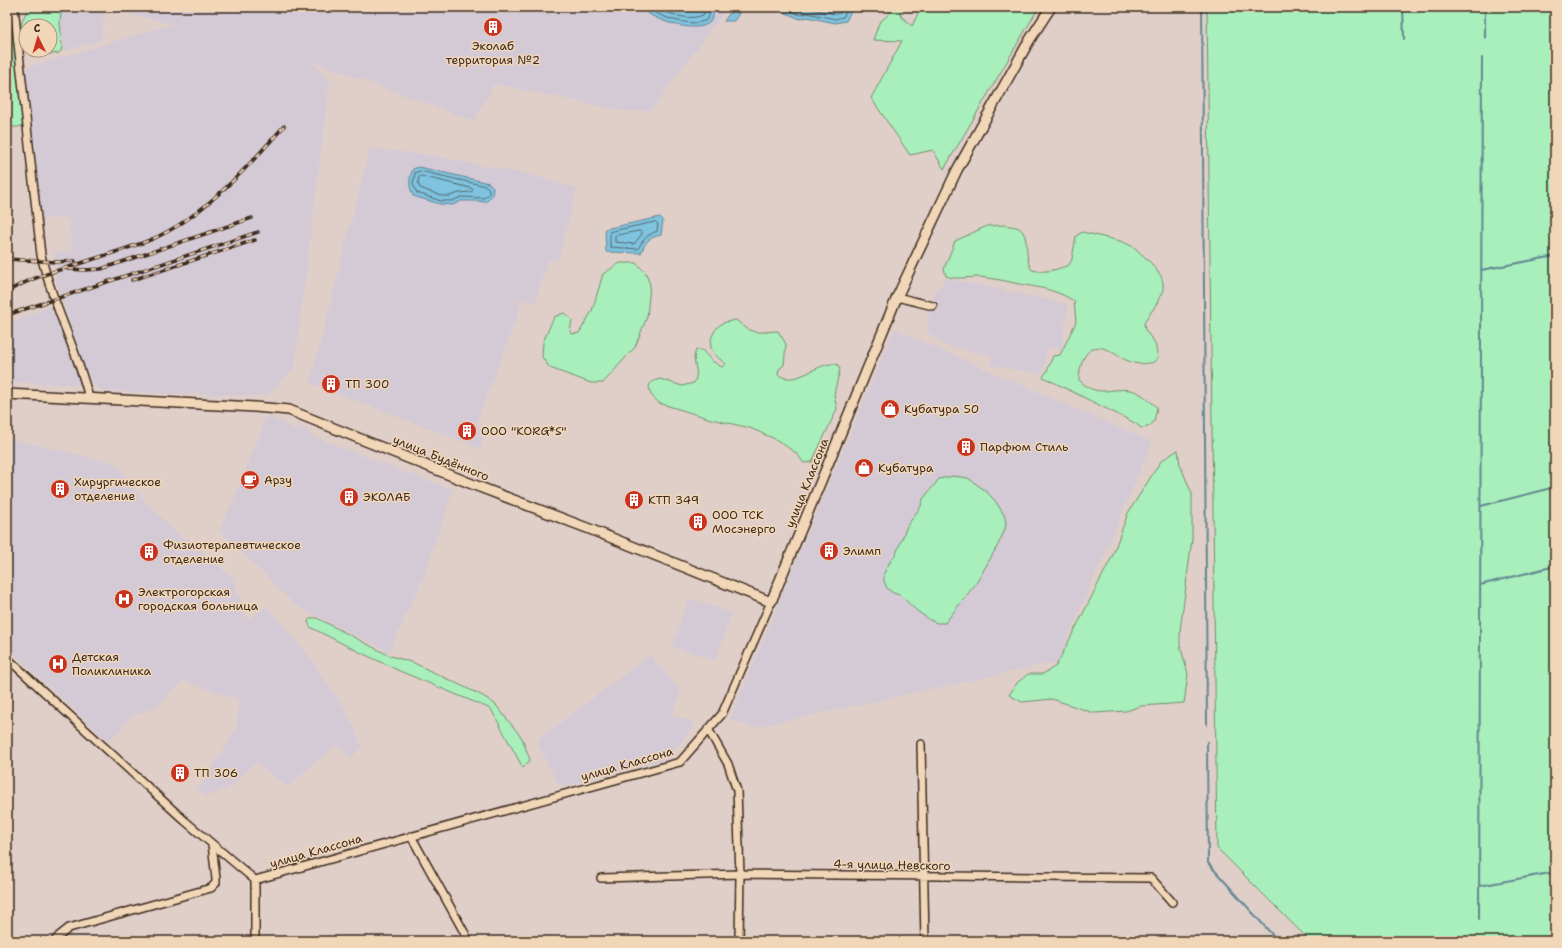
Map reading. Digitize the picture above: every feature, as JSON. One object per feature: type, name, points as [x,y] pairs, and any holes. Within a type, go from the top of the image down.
[{"type":"street","points":[[14,7],[42,256],[46,278],[84,375],[89,398]]},
{"type":"street","name":"улица Классона","points":[[255,880],[680,762],[722,714],[771,602],[897,297],[957,170],[1029,41],[1051,7]]},
{"type":"street","points":[[897,297],[933,306]]},
{"type":"street","name":"улица Будённого","points":[[7,394],[289,410],[771,602]]},
{"type":"street","points":[[7,658],[212,844],[255,880],[255,941]]},
{"type":"street","points":[[708,729],[728,764],[737,791],[740,874],[739,941]]},
{"type":"street","points":[[921,744],[924,941]]},
{"type":"street","points":[[411,836],[469,941]]},
{"type":"street","points":[[55,941],[69,928],[211,888],[216,883],[212,844]]},
{"type":"street","name":"4-я улица Невского","points":[[601,878],[740,874],[1151,878],[1172,902]]},
{"type":"shaded area","points":[[59,7],[728,7],[651,110],[624,111],[494,84],[474,121],[312,61],[330,80],[294,369],[266,396],[102,391],[92,384],[84,369],[55,279],[56,271],[54,253],[72,250],[69,218],[40,219],[25,68],[173,24],[105,9],[101,40],[64,51]]},
{"type":"shaded area","points":[[370,148],[428,155],[535,176],[577,188],[558,260],[548,261],[535,304],[521,298],[518,305],[521,307],[476,424],[488,429],[480,448],[310,383]]},
{"type":"shaded area","points":[[944,278],[1068,304],[1062,349],[1048,347],[1042,374],[990,365],[992,356],[944,345],[929,334],[927,328],[929,313],[936,290],[942,285]]},
{"type":"shaded area","points":[[48,308],[57,310],[84,385],[7,382],[7,323]]},
{"type":"shaded area","points":[[894,329],[1152,442],[1057,662],[752,728],[730,719]]},
{"type":"shaded area","points":[[267,415],[298,431],[300,427],[308,430],[307,434],[453,490],[421,583],[389,652],[295,605],[219,530],[231,506]]},
{"type":"shaded area","name":"Электрогорская городская больница","points":[[7,438],[114,463],[152,509],[185,540],[187,538],[232,577],[248,620],[266,606],[307,653],[347,712],[362,746],[351,758],[336,745],[287,787],[255,762],[234,785],[207,797],[198,790],[237,728],[238,699],[183,681],[155,708],[132,716],[109,742],[7,648]]},
{"type":"shaded area","points":[[689,598],[732,613],[715,661],[672,646]]},
{"type":"shaded area","points":[[650,655],[681,692],[672,715],[696,723],[681,742],[663,760],[567,786],[557,783],[538,743],[540,738]]},
{"type":"green space","points":[[7,7],[11,7],[24,125],[18,127],[7,127]]},
{"type":"green space","points":[[29,7],[62,7],[60,21],[62,47],[59,53],[58,18],[23,18]]},
{"type":"green space","points":[[890,7],[904,7],[900,15],[912,26],[921,7],[1037,7],[1036,12],[944,169],[933,150],[910,155],[871,98],[902,41],[873,40],[879,23],[889,14]]},
{"type":"green space","points":[[1207,7],[1555,7],[1555,941],[1310,941],[1217,848]]},
{"type":"green space","points":[[1003,225],[1017,227],[1023,231],[1026,241],[1029,265],[1032,270],[1050,270],[1069,265],[1072,259],[1076,236],[1082,232],[1120,241],[1134,247],[1151,263],[1161,276],[1163,290],[1157,303],[1144,323],[1145,330],[1155,343],[1158,358],[1152,363],[1136,363],[1127,361],[1107,349],[1097,347],[1087,352],[1079,375],[1079,380],[1092,389],[1098,391],[1123,389],[1130,390],[1137,392],[1144,397],[1157,407],[1154,422],[1148,427],[1141,428],[1135,423],[1043,377],[1053,356],[1060,355],[1076,322],[1074,301],[1068,297],[1033,286],[984,277],[958,278],[946,276],[944,269],[955,241],[987,226]]},
{"type":"green space","points":[[620,263],[636,263],[646,273],[650,285],[647,317],[635,347],[603,383],[591,383],[550,368],[542,357],[543,342],[554,317],[564,313],[572,320],[570,331],[572,334],[579,333],[592,311],[603,274]]},
{"type":"green space","points":[[736,320],[752,331],[778,331],[786,344],[784,365],[779,369],[778,375],[786,378],[793,378],[829,364],[837,364],[840,369],[834,394],[837,409],[812,462],[804,463],[796,453],[777,440],[750,428],[711,419],[659,403],[651,395],[649,387],[651,382],[660,379],[682,386],[694,383],[696,374],[694,355],[696,350],[702,350],[712,361],[722,367],[726,364],[712,351],[711,340],[716,328],[722,323]]},
{"type":"green space","points":[[1178,450],[1180,465],[1192,494],[1192,539],[1180,631],[1180,645],[1188,674],[1184,703],[1141,706],[1126,711],[1094,713],[1052,699],[1022,702],[1009,695],[1017,683],[1028,674],[1043,674],[1056,666],[1112,557],[1128,513],[1161,461]]},
{"type":"green space","points":[[953,476],[968,478],[986,491],[996,502],[1004,515],[1006,522],[1005,529],[999,543],[977,582],[945,623],[937,623],[917,611],[900,595],[893,593],[887,588],[884,581],[884,573],[896,554],[907,526],[921,506],[923,499],[939,479]]},
{"type":"green space","points":[[311,618],[317,618],[388,655],[414,663],[483,696],[495,704],[522,738],[530,760],[523,768],[491,709],[402,672],[353,649],[310,627],[308,621]]},
{"type":"water","points":[[643,7],[715,7],[713,17],[710,22],[697,27],[689,27],[670,23],[648,14]]},
{"type":"water","points":[[734,7],[743,7],[734,21],[724,21]]},
{"type":"water","points":[[779,7],[853,7],[846,21],[835,23],[807,17],[800,19],[779,10]]},
{"type":"water","points":[[419,167],[489,183],[493,187],[492,196],[485,202],[461,201],[453,205],[440,204],[413,196],[410,186],[410,176],[413,169]]},
{"type":"water","points":[[660,217],[663,220],[661,235],[653,237],[648,241],[641,253],[606,252],[605,229]]},
{"type":"waterway","points":[[1202,7],[1207,725]]},
{"type":"waterway","points":[[1403,7],[1404,39]]},
{"type":"waterway","points":[[1485,7],[1485,38]]},
{"type":"waterway","points":[[1479,919],[1482,58]]},
{"type":"waterway","points":[[1481,270],[1555,256]]},
{"type":"waterway","points":[[1481,506],[1555,487]]},
{"type":"waterway","points":[[1480,585],[1555,566]]},
{"type":"waterway","points":[[1207,742],[1208,863],[1278,941]]},
{"type":"waterway","points":[[1479,886],[1555,872]]},
{"type":"railway","points":[[7,292],[37,277],[120,251],[169,231],[205,206],[223,190],[284,126]]},
{"type":"railway","points":[[68,269],[101,269],[252,218]]},
{"type":"railway","points":[[7,315],[258,232]]},
{"type":"railway","points":[[132,280],[255,240]]},
{"type":"railway","points":[[7,259],[56,262],[75,261]]},
{"type":"place","name":"Эколаб территория №2","points":[[493,27]]},
{"type":"place","name":"ТП 300","points":[[331,384]]},
{"type":"place","name":"Кубатура 50","points":[[890,409]]},
{"type":"place","name":"ООО \"KORG*S\"","points":[[467,431]]},
{"type":"place","name":"Парфюм Стиль","points":[[966,447]]},
{"type":"place","name":"Кубатура","points":[[864,468]]},
{"type":"place","name":"Арзу","points":[[250,480]]},
{"type":"place","name":"Хирургическое отделение","points":[[60,489]]},
{"type":"place","name":"ЭКОЛАБ","points":[[349,497]]},
{"type":"place","name":"КТП 349","points":[[634,500]]},
{"type":"place","name":"ООО ТСК Мосэнерго","points":[[698,522]]},
{"type":"place","name":"Элимп","points":[[829,551]]},
{"type":"place","name":"Физиотерапевтическое отделение","points":[[149,552]]},
{"type":"place","name":"Электрогорская городская больница","points":[[124,599]]},
{"type":"place","name":"Детская Поликлиника","points":[[58,664]]},
{"type":"place","name":"ТП 306","points":[[180,773]]}]
